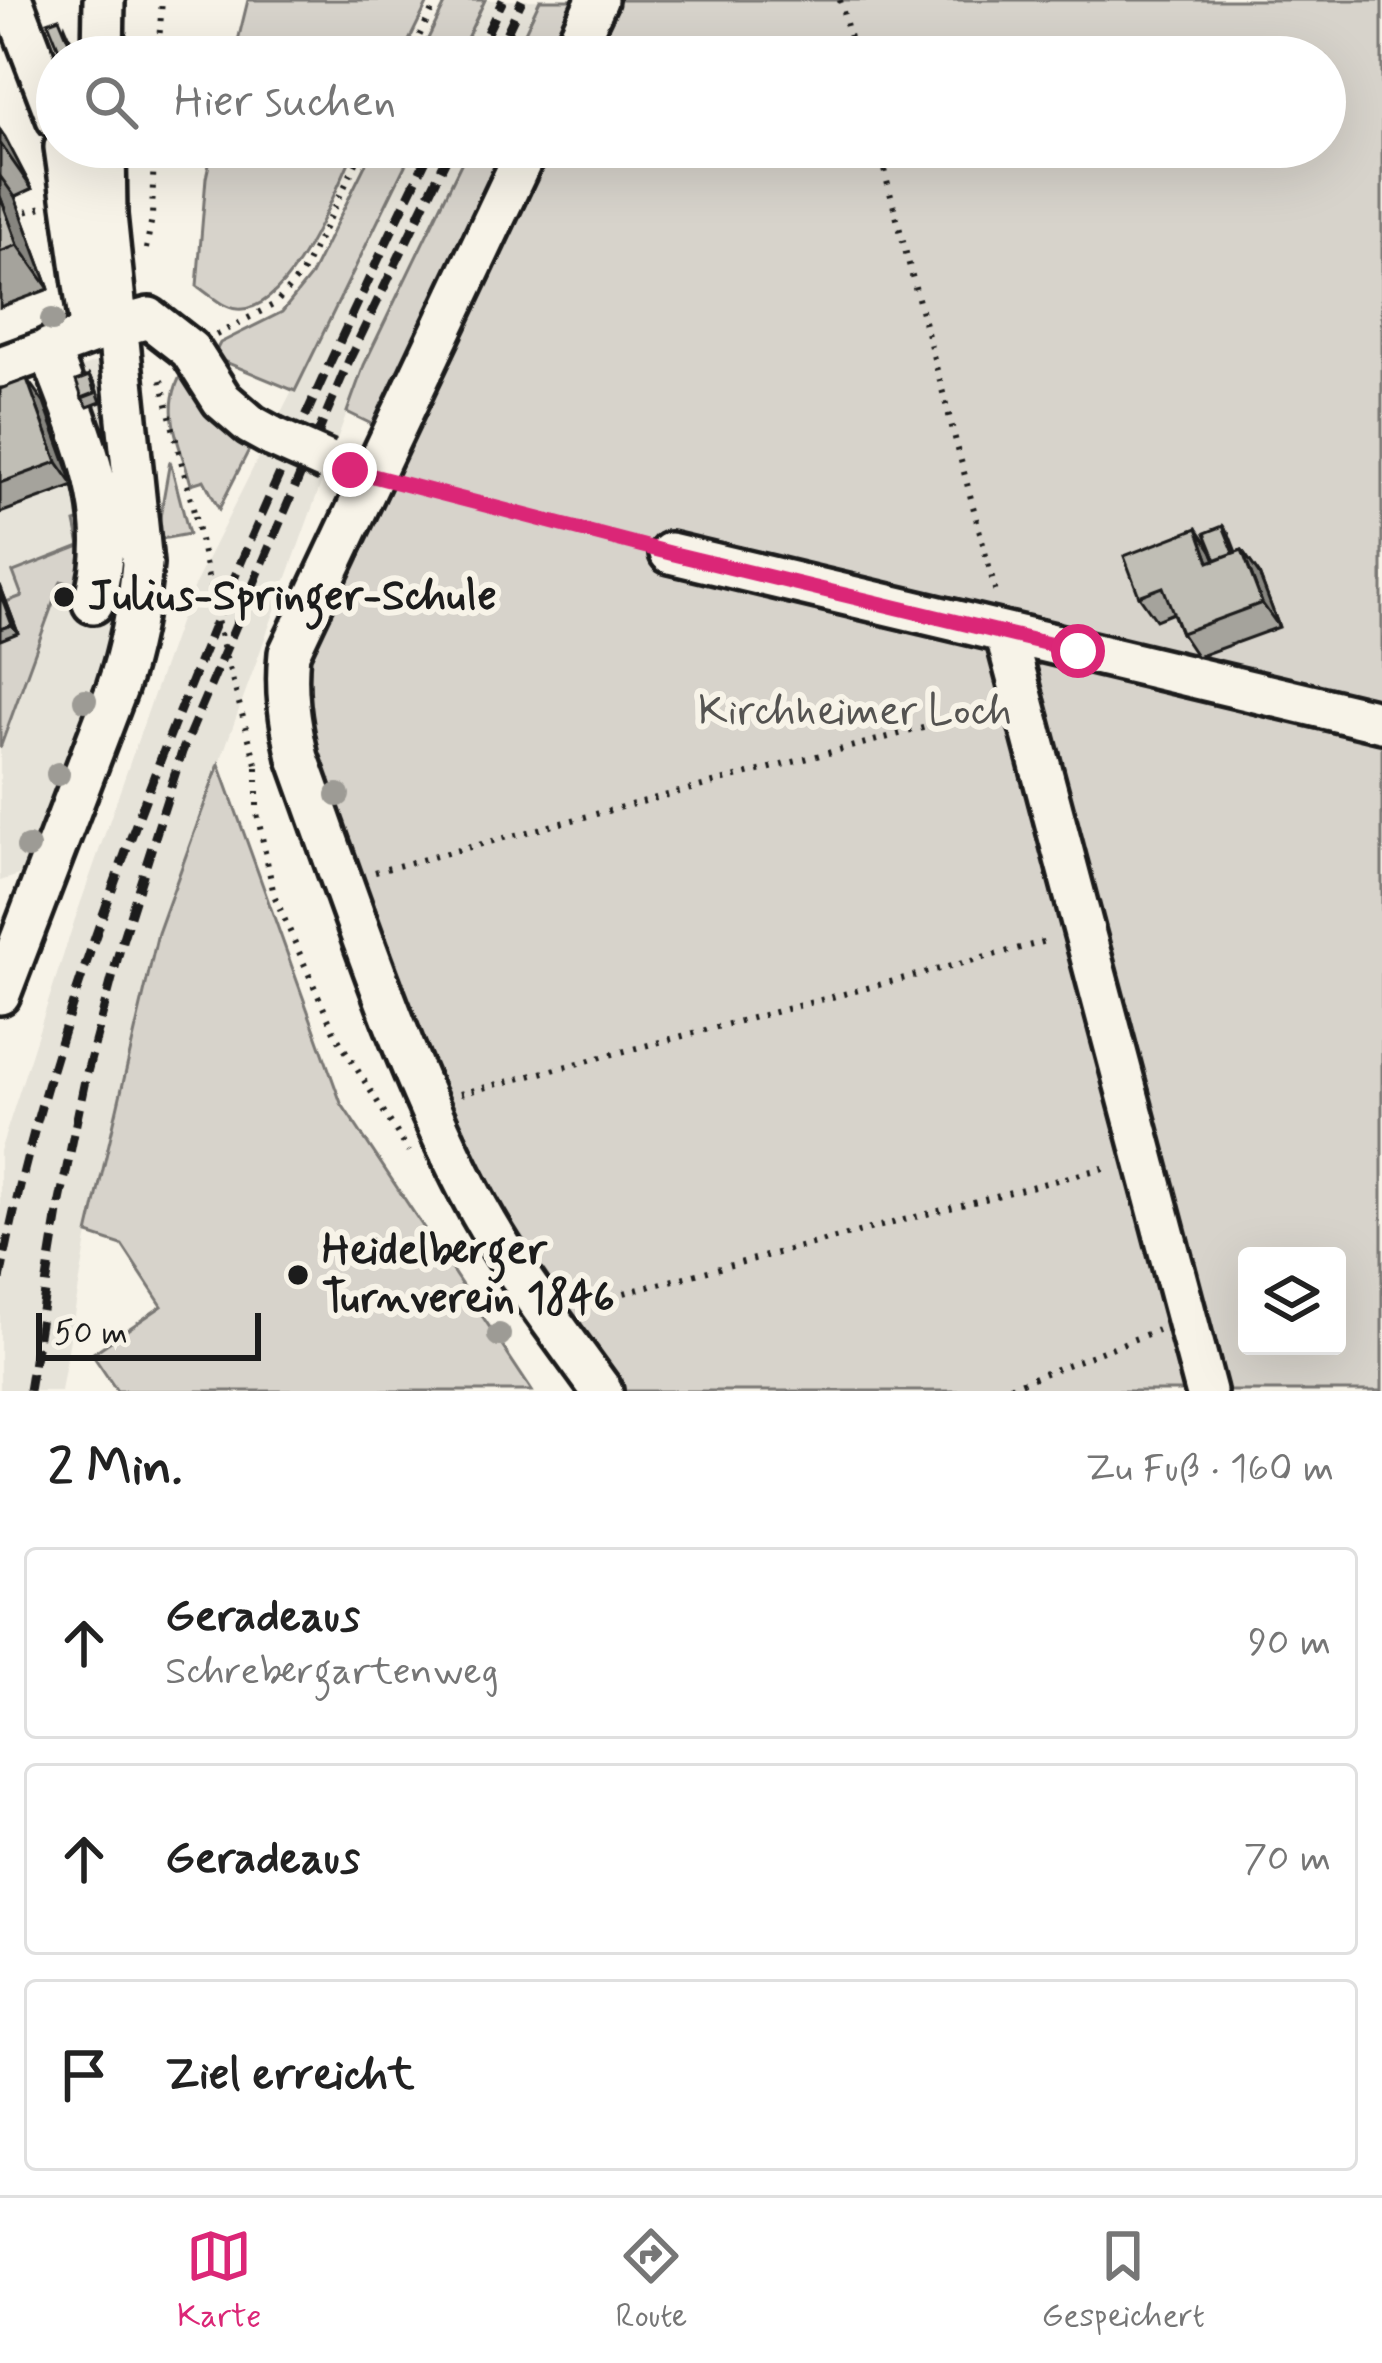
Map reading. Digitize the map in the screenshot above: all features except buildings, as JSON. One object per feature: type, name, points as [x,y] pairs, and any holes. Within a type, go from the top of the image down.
[{"type":"street","points":[[12,0],[36,63]]},
{"type":"street","points":[[104,0],[104,36]]},
{"type":"street","points":[[580,36],[596,0]]},
{"type":"street","points":[[0,994],[132,643],[142,564],[105,329],[70,168]]},
{"type":"street","points":[[105,168],[105,329]]},
{"type":"street","points":[[518,168],[290,653],[288,717],[298,758],[343,880],[428,1102],[471,1195],[602,1391]]},
{"type":"street","points":[[0,367],[149,317],[190,350],[222,400],[250,425],[373,478]]},
{"type":"street","points":[[49,348],[97,482],[104,528],[101,578],[93,603]]},
{"type":"street","points":[[670,553],[1382,722]]},
{"type":"street","points":[[1006,636],[1205,1391]]},
{"type":"path","points":[[159,36],[161,0]]},
{"type":"path","points":[[419,36],[437,0]]},
{"type":"path","points":[[840,0],[849,36]]},
{"type":"path","points":[[190,350],[275,304],[302,273],[354,168]]},
{"type":"path","points":[[883,168],[1006,636]]},
{"type":"path","points":[[373,478],[670,553]]},
{"type":"path","points":[[195,516],[222,643],[257,767]]},
{"type":"path","points":[[343,880],[1023,702]]},
{"type":"path","points":[[428,1102],[1084,932]]},
{"type":"path","points":[[546,1313],[1143,1158]]},
{"type":"path","points":[[999,1391],[1187,1319]]},
{"type":"shaded area","points":[[485,0],[540,0],[523,36],[468,36]]},
{"type":"shaded area","points":[[403,168],[459,168],[364,365],[158,933],[88,1234],[61,1391],[0,1391],[0,1151],[187,600]]},
{"type":"shaded area","name":"Julius-Springer-Schule","points":[[109,357],[126,493],[125,627],[38,869],[0,881],[0,398]]},
{"type":"green space","points":[[248,0],[429,0],[411,36],[239,36]]},
{"type":"green space","points":[[447,0],[485,0],[468,36],[429,36]]},
{"type":"green space","points":[[540,0],[589,0],[572,36],[523,36]]},
{"type":"green space","name":"Kirchheimer Loch","points":[[606,0],[1382,0],[1382,1391],[616,1391],[474,1183],[306,750],[303,652],[527,168],[1346,168],[1346,36],[589,36]]},
{"type":"green space","points":[[208,168],[346,168],[293,270],[257,305],[237,309],[197,286]]},
{"type":"green space","points":[[364,168],[404,168],[295,391],[218,359],[220,343],[282,312],[310,277]]},
{"type":"green space","points":[[459,168],[510,168],[386,431],[347,412],[364,365]]},
{"type":"green space","points":[[188,364],[254,440],[219,509],[204,480],[191,484],[173,423],[174,394]]},
{"type":"green space","points":[[170,461],[189,534],[156,540]]},
{"type":"green space","points":[[84,519],[83,587],[61,581],[0,748],[0,640],[17,633],[6,602],[22,596],[13,572],[80,546],[75,522]]},
{"type":"green space","points":[[219,764],[341,1103],[532,1391],[117,1391],[92,1354],[162,1306],[122,1245],[88,1234],[158,933]]},
{"type":"railway","points":[[485,36],[503,0]]},
{"type":"railway","points":[[505,36],[522,0]]},
{"type":"railway","points":[[0,1280],[24,1171],[70,1011],[159,764],[270,497],[422,168]]},
{"type":"railway","points":[[29,1391],[85,1080],[122,941],[182,752],[350,358],[442,168]]},
{"type":"place","name":"Julius-Springer-Schule","points":[[64,597]]},
{"type":"place","name":"Heidelberger Turnverein 1846","points":[[298,1275]]},
{"type":"route","points":[[350,470],[1078,651]]}]
